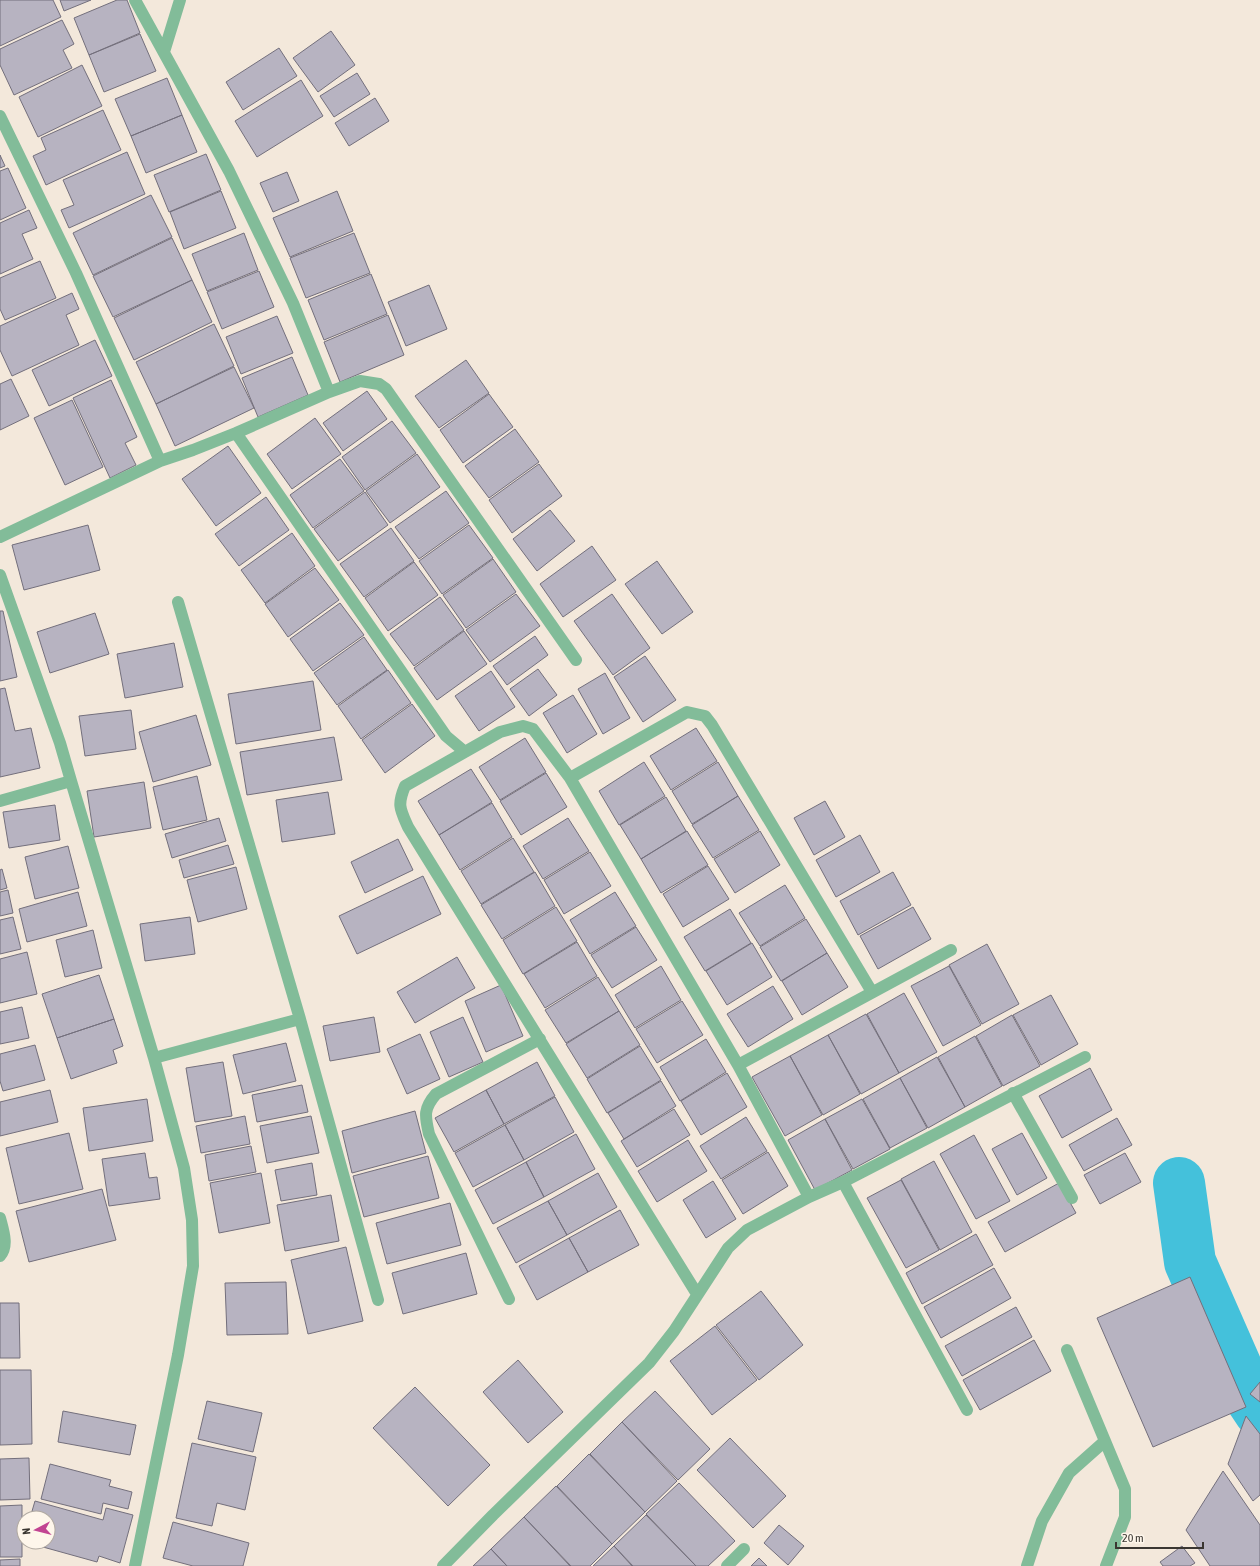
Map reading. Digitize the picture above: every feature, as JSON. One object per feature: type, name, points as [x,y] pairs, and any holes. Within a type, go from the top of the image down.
[{"type":"street","points":[[135,0],[229,171],[293,303],[330,392]]},
{"type":"street","points":[[164,52],[180,0]]},
{"type":"street","points":[[0,116],[76,273],[160,461]]},
{"type":"street","points":[[0,537],[160,461],[236,433],[330,392],[360,381],[369,381],[386,389],[576,660]]},
{"type":"street","points":[[236,433],[446,736],[465,752]]},
{"type":"street","points":[[0,575],[60,743],[154,1058],[184,1168],[192,1220],[193,1266],[178,1355],[135,1566]]},
{"type":"street","points":[[178,602],[300,1019],[378,1300]]},
{"type":"street","points":[[570,778],[687,712],[705,716],[712,725],[872,992]]},
{"type":"street","points":[[697,1294],[408,827],[401,809],[400,800],[405,786],[500,732],[524,726],[534,729],[570,778],[738,1065],[809,1197]]},
{"type":"street","points":[[0,801],[71,781]]},
{"type":"street","points":[[738,1065],[952,950]]},
{"type":"street","points":[[154,1058],[300,1019]]},
{"type":"street","points":[[509,1299],[429,1134],[425,1116],[428,1103],[436,1094],[540,1039]]},
{"type":"street","points":[[443,1566],[493,1515],[649,1363],[674,1331],[728,1248],[747,1230],[1084,1057]]},
{"type":"street","points":[[1013,1093],[1072,1198]]},
{"type":"street","points":[[843,1182],[967,1410]]},
{"type":"street","points":[[0,1218],[4,1231],[5,1246],[0,1256]]},
{"type":"street","points":[[1067,1350],[1106,1441],[1124,1489],[1125,1517],[1106,1566]]},
{"type":"street","points":[[1027,1566],[1042,1521],[1069,1473],[1106,1441]]},
{"type":"street","points":[[727,1566],[744,1549]]},
{"type":"building","points":[[0,0],[53,0],[61,17],[0,46]]},
{"type":"building","points":[[60,0],[91,0],[64,11]]},
{"type":"building","points":[[117,0],[127,0],[140,33],[89,55],[74,18]]},
{"type":"building","points":[[62,20],[74,44],[63,50],[72,68],[14,95],[0,65],[0,49]]},
{"type":"building","points":[[331,31],[355,65],[318,92],[293,58]]},
{"type":"building","points":[[140,34],[156,71],[104,92],[89,55]]},
{"type":"building","points":[[279,48],[297,76],[243,110],[226,82]]},
{"type":"building","points":[[82,65],[102,106],[38,137],[19,97]]},
{"type":"building","points":[[357,73],[370,94],[334,117],[320,96]]},
{"type":"building","points":[[167,78],[182,115],[131,136],[115,99]]},
{"type":"building","points":[[301,80],[323,116],[257,157],[235,121]]},
{"type":"building","points":[[375,98],[389,121],[349,146],[335,123]]},
{"type":"building","points":[[103,110],[121,150],[46,185],[33,156],[46,150],[41,138]]},
{"type":"building","points":[[182,115],[197,152],[146,173],[131,136]]},
{"type":"building","points":[[127,152],[145,194],[69,228],[61,210],[74,205],[63,180]]},
{"type":"building","points":[[206,154],[221,190],[169,212],[154,175]]},
{"type":"building","points":[[0,155],[5,166],[0,168]]},
{"type":"building","points":[[8,168],[26,208],[0,220],[0,171]]},
{"type":"building","points":[[287,172],[299,201],[273,212],[260,183]]},
{"type":"building","points":[[221,191],[236,228],[184,249],[170,212]]},
{"type":"building","points":[[337,191],[353,231],[290,257],[273,218]]},
{"type":"building","points":[[151,195],[172,237],[93,275],[73,233]]},
{"type":"building","points":[[29,210],[37,228],[22,234],[33,259],[0,274],[0,223]]},
{"type":"building","points":[[244,233],[258,270],[207,291],[192,254]]},
{"type":"building","points":[[354,233],[370,273],[306,298],[290,258]]},
{"type":"building","points":[[172,238],[192,280],[113,317],[93,276]]},
{"type":"building","points":[[40,261],[56,298],[5,320],[0,309],[0,278]]},
{"type":"building","points":[[259,271],[274,307],[222,329],[207,292]]},
{"type":"building","points":[[371,274],[387,314],[324,340],[308,300]]},
{"type":"building","points":[[192,280],[212,322],[134,360],[114,318]]},
{"type":"building","points":[[429,285],[447,329],[406,346],[388,302]]},
{"type":"building","points":[[72,293],[79,309],[66,315],[79,345],[12,376],[0,350],[0,326]]},
{"type":"building","points":[[388,315],[404,355],[340,382],[324,342]]},
{"type":"building","points":[[277,316],[293,353],[241,374],[226,337]]},
{"type":"building","points":[[214,324],[234,366],[156,404],[136,362]]},
{"type":"building","points":[[95,340],[112,376],[49,406],[32,370]]},
{"type":"building","points":[[292,357],[308,395],[258,417],[242,378]]},
{"type":"building","points":[[466,360],[489,393],[439,428],[415,396]]},
{"type":"building","points":[[234,367],[254,408],[175,446],[156,404]]},
{"type":"building","points":[[11,379],[29,416],[0,430],[0,384]]},
{"type":"building","points":[[111,380],[137,437],[125,443],[136,465],[110,478],[73,398]]},
{"type":"building","points":[[367,391],[387,419],[343,451],[323,423]]},
{"type":"building","points":[[489,394],[513,427],[463,463],[440,430]]},
{"type":"building","points":[[72,400],[103,467],[65,485],[34,418]]},
{"type":"building","points":[[315,418],[341,454],[292,489],[267,454]]},
{"type":"building","points":[[392,421],[416,453],[365,490],[342,457]]},
{"type":"building","points":[[515,429],[539,462],[489,498],[465,466]]},
{"type":"building","points":[[228,446],[261,493],[216,526],[182,479]]},
{"type":"building","points":[[417,454],[440,487],[390,523],[366,491]]},
{"type":"building","points":[[340,459],[364,491],[313,528],[290,495]]},
{"type":"building","points":[[539,464],[562,496],[512,533],[489,500]]},
{"type":"building","points":[[446,491],[469,523],[419,559],[395,527]]},
{"type":"building","points":[[365,492],[388,525],[338,561],[314,529]]},
{"type":"building","points":[[266,497],[289,530],[239,566],[215,534]]},
{"type":"building","points":[[550,510],[575,541],[537,571],[513,539]]},
{"type":"building","points":[[88,525],[100,570],[24,590],[12,545]]},
{"type":"building","points":[[469,525],[493,558],[442,594],[419,561]]},
{"type":"building","points":[[391,528],[414,561],[364,597],[340,564]]},
{"type":"building","points":[[292,533],[315,566],[265,603],[241,570]]},
{"type":"building","points":[[592,546],[616,580],[563,617],[540,584]]},
{"type":"building","points":[[493,559],[516,592],[466,628],[443,595]]},
{"type":"building","points":[[657,561],[693,612],[662,634],[625,584]]},
{"type":"building","points":[[414,562],[438,595],[388,631],[365,598]]},
{"type":"building","points":[[315,568],[339,600],[288,637],[265,604]]},
{"type":"building","points":[[516,594],[540,626],[490,662],[466,630]]},
{"type":"building","points":[[612,594],[650,648],[613,675],[574,621]]},
{"type":"building","points":[[440,597],[464,630],[414,666],[390,634]]},
{"type":"building","points":[[340,603],[364,635],[313,671],[290,639]]},
{"type":"building","points":[[0,611],[3,611],[17,677],[0,681]]},
{"type":"building","points":[[95,613],[109,654],[50,673],[37,632]]},
{"type":"building","points":[[464,631],[487,664],[437,700],[414,668]]},
{"type":"building","points":[[535,636],[548,655],[507,685],[493,666]]},
{"type":"building","points":[[364,637],[387,670],[337,705],[314,673]]},
{"type":"building","points":[[174,643],[183,687],[125,698],[117,654]]},
{"type":"building","points":[[645,656],[676,700],[643,722],[614,677]]},
{"type":"building","points":[[538,669],[557,695],[529,716],[510,689]]},
{"type":"building","points":[[388,670],[411,703],[361,739],[338,706]]},
{"type":"building","points":[[491,671],[515,707],[479,731],[455,696]]},
{"type":"building","points":[[605,673],[630,718],[603,734],[578,689]]},
{"type":"building","points":[[313,681],[321,730],[236,744],[228,694]]},
{"type":"building","points":[[5,688],[15,731],[31,728],[40,768],[0,777],[0,689]]},
{"type":"building","points":[[573,695],[597,734],[567,753],[543,713]]},
{"type":"building","points":[[412,704],[435,736],[385,773],[362,740]]},
{"type":"building","points":[[131,710],[136,749],[85,756],[79,716]]},
{"type":"building","points":[[196,715],[211,765],[153,782],[139,732]]},
{"type":"building","points":[[696,728],[717,761],[671,790],[650,756]]},
{"type":"building","points":[[334,737],[342,780],[247,795],[240,752]]},
{"type":"building","points":[[525,738],[546,772],[500,800],[479,767]]},
{"type":"building","points":[[644,762],[665,796],[619,825],[599,791]]},
{"type":"building","points":[[718,762],[738,796],[692,824],[672,791]]},
{"type":"building","points":[[471,769],[492,802],[439,835],[418,801]]},
{"type":"building","points":[[546,773],[567,807],[521,835],[500,801]]},
{"type":"building","points":[[197,776],[207,820],[163,830],[153,787]]},
{"type":"building","points":[[144,782],[151,828],[94,837],[87,791]]},
{"type":"building","points":[[328,792],[335,834],[282,842],[276,800]]},
{"type":"building","points":[[738,796],[759,830],[713,858],[692,825]]},
{"type":"building","points":[[666,797],[686,831],[641,859],[620,825]]},
{"type":"building","points":[[825,801],[845,837],[814,855],[794,818]]},
{"type":"building","points":[[492,803],[512,837],[460,870],[439,835]]},
{"type":"building","points":[[55,805],[60,840],[9,848],[3,812]]},
{"type":"building","points":[[219,818],[226,841],[172,858],[165,834]]},
{"type":"building","points":[[568,818],[589,851],[543,879],[523,846]]},
{"type":"building","points":[[687,831],[708,865],[661,893],[641,859]]},
{"type":"building","points":[[760,831],[780,865],[735,893],[714,859]]},
{"type":"building","points":[[860,835],[880,872],[836,897],[816,860]]},
{"type":"building","points":[[513,838],[534,872],[481,904],[461,871]]},
{"type":"building","points":[[398,839],[413,870],[365,893],[351,862]]},
{"type":"building","points":[[228,845],[234,864],[184,878],[179,860]]},
{"type":"building","points":[[68,846],[79,888],[35,899],[25,857]]},
{"type":"building","points":[[590,852],[611,886],[564,914],[544,880]]},
{"type":"building","points":[[708,866],[729,899],[683,927],[663,894]]},
{"type":"building","points":[[236,867],[247,909],[198,922],[187,880]]},
{"type":"building","points":[[2,869],[7,888],[0,890],[0,870]]},
{"type":"building","points":[[535,872],[555,906],[502,939],[481,905]]},
{"type":"building","points":[[893,872],[911,905],[858,935],[840,901]]},
{"type":"building","points":[[423,876],[441,914],[357,954],[339,916]]},
{"type":"building","points":[[785,885],[805,918],[760,946],[739,913]]},
{"type":"building","points":[[8,890],[13,913],[0,916],[0,892]]},
{"type":"building","points":[[78,892],[87,926],[27,942],[19,909]]},
{"type":"building","points":[[615,892],[636,926],[590,954],[570,920]]},
{"type":"building","points":[[556,907],[577,941],[523,974],[503,940]]},
{"type":"building","points":[[913,907],[931,939],[878,969],[860,936]]},
{"type":"building","points":[[730,909],[751,943],[705,971],[684,937]]},
{"type":"building","points":[[13,917],[21,949],[0,954],[0,920]]},
{"type":"building","points":[[190,917],[195,954],[145,961],[140,924]]},
{"type":"building","points":[[806,919],[827,953],[781,981],[760,947]]},
{"type":"building","points":[[636,927],[657,960],[612,988],[591,955]]},
{"type":"building","points":[[93,930],[102,968],[65,977],[56,940]]},
{"type":"building","points":[[577,942],[597,976],[545,1008],[524,974]]},
{"type":"building","points":[[752,943],[772,977],[727,1005],[706,971]]},
{"type":"building","points":[[987,944],[1019,1004],[982,1024],[949,965]]},
{"type":"building","points":[[27,952],[37,994],[0,1003],[0,959]]},
{"type":"building","points":[[827,953],[848,987],[802,1015],[782,981]]},
{"type":"building","points":[[457,957],[475,988],[415,1023],[397,992]]},
{"type":"building","points":[[661,966],[681,1000],[635,1028],[615,995]]},
{"type":"building","points":[[949,966],[981,1025],[943,1046],[911,986]]},
{"type":"building","points":[[99,975],[114,1019],[57,1038],[42,994]]},
{"type":"building","points":[[598,977],[619,1011],[566,1043],[545,1010]]},
{"type":"building","points":[[501,985],[523,1036],[486,1052],[465,1001]]},
{"type":"building","points":[[773,986],[793,1019],[748,1047],[727,1014]]},
{"type":"building","points":[[904,993],[937,1052],[899,1073],[867,1014]]},
{"type":"building","points":[[1051,995],[1078,1044],[1041,1065],[1013,1015]]},
{"type":"building","points":[[682,1001],[703,1035],[657,1063],[636,1029]]},
{"type":"building","points":[[22,1007],[29,1038],[0,1044],[0,1012]]},
{"type":"building","points":[[619,1011],[640,1045],[587,1078],[566,1044]]},
{"type":"building","points":[[866,1014],[899,1073],[861,1094],[828,1035]]},
{"type":"building","points":[[1012,1015],[1040,1066],[1003,1086],[976,1036]]},
{"type":"building","points":[[374,1017],[380,1052],[330,1061],[323,1026]]},
{"type":"building","points":[[463,1017],[483,1062],[449,1077],[430,1032]]},
{"type":"building","points":[[114,1019],[123,1046],[113,1050],[117,1063],[71,1079],[57,1038]]},
{"type":"building","points":[[420,1034],[440,1079],[407,1094],[387,1049]]},
{"type":"building","points":[[828,1035],[860,1094],[823,1115],[790,1056]]},
{"type":"building","points":[[975,1036],[1002,1086],[965,1107],[938,1057]]},
{"type":"building","points":[[706,1039],[726,1072],[680,1101],[660,1067]]},
{"type":"building","points":[[286,1043],[296,1081],[243,1094],[233,1055]]},
{"type":"building","points":[[35,1045],[45,1080],[3,1091],[0,1081],[0,1054]]},
{"type":"building","points":[[640,1046],[661,1080],[607,1113],[587,1079]]},
{"type":"building","points":[[790,1056],[822,1115],[785,1136],[752,1077]]},
{"type":"building","points":[[937,1057],[965,1107],[928,1128],[900,1078]]},
{"type":"building","points":[[223,1062],[232,1116],[195,1122],[186,1068]]},
{"type":"building","points":[[537,1062],[555,1096],[504,1124],[486,1090]]},
{"type":"building","points":[[1090,1068],[1112,1110],[1062,1138],[1039,1096]]},
{"type":"building","points":[[727,1073],[747,1107],[701,1135],[681,1101]]},
{"type":"building","points":[[900,1078],[927,1128],[890,1148],[863,1099]]},
{"type":"building","points":[[661,1081],[676,1106],[624,1139],[608,1113]]},
{"type":"building","points":[[302,1085],[308,1112],[257,1122],[252,1095]]},
{"type":"building","points":[[50,1090],[58,1122],[0,1136],[0,1102]]},
{"type":"building","points":[[486,1090],[504,1124],[454,1152],[435,1118]]},
{"type":"building","points":[[555,1097],[574,1132],[524,1160],[505,1125]]},
{"type":"building","points":[[147,1099],[153,1141],[89,1151],[83,1108]]},
{"type":"building","points":[[862,1099],[890,1149],[853,1169],[825,1119]]},
{"type":"building","points":[[674,1109],[690,1135],[637,1167],[621,1141]]},
{"type":"building","points":[[415,1111],[426,1153],[352,1173],[342,1131]]},
{"type":"building","points":[[245,1116],[250,1144],[201,1153],[196,1126]]},
{"type":"building","points":[[311,1116],[319,1153],[267,1163],[260,1126]]},
{"type":"building","points":[[746,1117],[767,1151],[721,1179],[700,1146]]},
{"type":"building","points":[[1117,1118],[1132,1145],[1084,1171],[1069,1145]]},
{"type":"building","points":[[825,1119],[852,1170],[815,1190],[788,1140]]},
{"type":"building","points":[[505,1125],[524,1160],[473,1187],[455,1153]]},
{"type":"building","points":[[69,1133],[83,1189],[19,1204],[6,1148]]},
{"type":"building","points":[[1022,1133],[1047,1178],[1017,1195],[992,1149]]},
{"type":"building","points":[[576,1134],[595,1169],[544,1197],[526,1162]]},
{"type":"building","points":[[974,1135],[1010,1201],[976,1219],[940,1154]]},
{"type":"building","points":[[688,1140],[707,1171],[657,1202],[638,1171]]},
{"type":"building","points":[[251,1146],[256,1172],[209,1181],[205,1155]]},
{"type":"building","points":[[768,1152],[788,1186],[743,1214],[722,1180]]},
{"type":"building","points":[[145,1153],[149,1178],[157,1177],[160,1199],[109,1206],[102,1159]]},
{"type":"building","points":[[1125,1153],[1141,1182],[1100,1204],[1084,1175]]},
{"type":"building","points":[[428,1156],[439,1198],[364,1217],[353,1176]]},
{"type":"building","points":[[934,1161],[972,1232],[940,1250],[901,1179]]},
{"type":"building","points":[[526,1162],[544,1197],[493,1224],[475,1190]]},
{"type":"building","points":[[312,1163],[317,1195],[281,1201],[275,1170]]},
{"type":"building","points":[[261,1173],[270,1223],[219,1233],[210,1183]]},
{"type":"building","points":[[598,1173],[617,1207],[567,1235],[548,1201]]},
{"type":"building","points":[[901,1180],[939,1250],[906,1268],[867,1198]]},
{"type":"building","points":[[713,1181],[736,1219],[706,1238],[683,1200]]},
{"type":"building","points":[[1059,1183],[1076,1213],[1005,1252],[988,1222]]},
{"type":"building","points":[[102,1189],[116,1240],[29,1262],[16,1211]]},
{"type":"building","points":[[331,1195],[339,1241],[285,1251],[277,1205]]},
{"type":"building","points":[[548,1201],[567,1235],[516,1263],[497,1228]]},
{"type":"building","points":[[450,1203],[461,1245],[387,1264],[376,1223]]},
{"type":"building","points":[[620,1210],[639,1245],[588,1272],[569,1238]]},
{"type":"building","points":[[976,1234],[993,1265],[922,1304],[906,1273]]},
{"type":"building","points":[[569,1238],[588,1272],[537,1300],[519,1266]]},
{"type":"building","points":[[346,1247],[363,1321],[308,1334],[291,1260]]},
{"type":"building","points":[[466,1253],[477,1294],[403,1314],[392,1273]]},
{"type":"building","points":[[994,1268],[1011,1298],[941,1338],[924,1307]]},
{"type":"building","points":[[1190,1277],[1246,1407],[1153,1447],[1097,1318]]},
{"type":"building","points":[[286,1282],[288,1334],[227,1335],[225,1283]]},
{"type":"building","points":[[761,1291],[803,1345],[759,1380],[716,1325]]},
{"type":"building","points":[[0,1303],[19,1303],[20,1358],[0,1358]]},
{"type":"building","points":[[1016,1307],[1032,1337],[962,1376],[945,1346]]},
{"type":"building","points":[[715,1326],[757,1380],[712,1415],[670,1361]]},
{"type":"building","points":[[1034,1340],[1051,1371],[980,1410],[963,1380]]},
{"type":"building","points":[[518,1360],[563,1412],[528,1443],[483,1392]]},
{"type":"building","points":[[0,1370],[31,1370],[32,1444],[0,1445]]},
{"type":"building","points":[[1260,1382],[1260,1402],[1250,1394]]},
{"type":"building","points":[[415,1387],[490,1465],[448,1506],[373,1428]]},
{"type":"building","points":[[655,1391],[710,1449],[678,1480],[622,1422]]},
{"type":"building","points":[[207,1401],[262,1413],[253,1452],[198,1439]]},
{"type":"building","points":[[63,1411],[136,1425],[130,1455],[58,1442]]},
{"type":"building","points":[[1246,1416],[1260,1434],[1260,1495],[1253,1501],[1228,1464]]},
{"type":"building","points":[[622,1422],[677,1481],[645,1512],[590,1454]]},
{"type":"building","points":[[730,1438],[786,1496],[753,1528],[697,1470]]},
{"type":"building","points":[[192,1443],[256,1457],[245,1510],[217,1503],[212,1526],[176,1518]]},
{"type":"building","points":[[589,1454],[645,1512],[612,1544],[557,1486]]},
{"type":"building","points":[[29,1458],[30,1499],[0,1500],[0,1459]]},
{"type":"building","points":[[50,1464],[111,1480],[109,1486],[132,1492],[128,1509],[103,1503],[101,1514],[41,1499]]},
{"type":"building","points":[[1223,1471],[1260,1525],[1260,1566],[1210,1566],[1186,1530]]},
{"type":"building","points":[[679,1483],[735,1541],[708,1566],[696,1566],[646,1514]]},
{"type":"building","points":[[556,1486],[612,1544],[590,1566],[571,1566],[524,1517]]},
{"type":"building","points":[[35,1501],[103,1520],[106,1508],[133,1515],[120,1563],[99,1556],[97,1562],[54,1550],[56,1550],[56,1510],[32,1510]]},
{"type":"building","points":[[22,1505],[22,1510],[16,1510],[16,1550],[22,1550],[22,1557],[0,1557],[0,1506]]},
{"type":"building","points":[[646,1515],[696,1566],[633,1566],[614,1546]]},
{"type":"building","points":[[524,1517],[570,1566],[507,1566],[491,1549]]},
{"type":"building","points":[[173,1522],[249,1543],[243,1566],[193,1566],[163,1558]]},
{"type":"building","points":[[779,1525],[804,1546],[788,1565],[764,1543]]},
{"type":"building","points":[[614,1546],[632,1566],[593,1566]]},
{"type":"building","points":[[1182,1546],[1195,1563],[1190,1566],[1163,1566],[1160,1562]]},
{"type":"building","points":[[491,1549],[507,1566],[473,1566]]},
{"type":"building","points":[[759,1558],[767,1566],[751,1566]]},
{"type":"building","points":[[20,1559],[20,1566],[0,1566],[0,1560]]},
{"type":"waterway","points":[[1179,1183],[1190,1262],[1248,1394],[1260,1412]]}]
